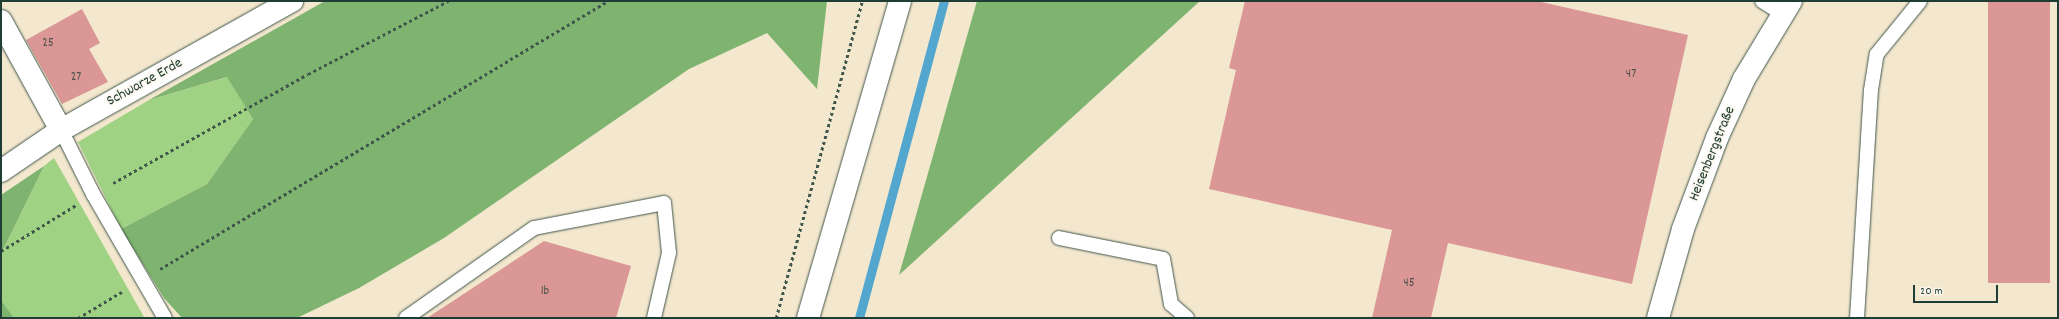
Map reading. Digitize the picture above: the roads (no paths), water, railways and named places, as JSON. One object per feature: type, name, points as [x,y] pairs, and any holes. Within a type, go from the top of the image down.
[{"type":"street","name":"Schwarze Erde","points":[[1,171],[61,130],[292,1]]},
{"type":"street","points":[[808,318],[900,1]]},
{"type":"street","name":"Heisenbergstraße","points":[[1658,318],[1683,229],[1716,138],[1744,79],[1787,7]]},
{"type":"street","points":[[1,21],[61,130]]},
{"type":"lane","points":[[1762,1],[1787,7]]},
{"type":"lane","points":[[1857,318],[1871,90],[1877,54],[1920,1]]},
{"type":"lane","points":[[61,130],[93,194],[165,318]]},
{"type":"lane","points":[[406,318],[534,228],[664,203],[669,253],[654,318]]},
{"type":"lane","points":[[1059,238],[1163,259],[1171,304],[1187,318]]},
{"type":"waterway","points":[[859,318],[944,1]]}]
